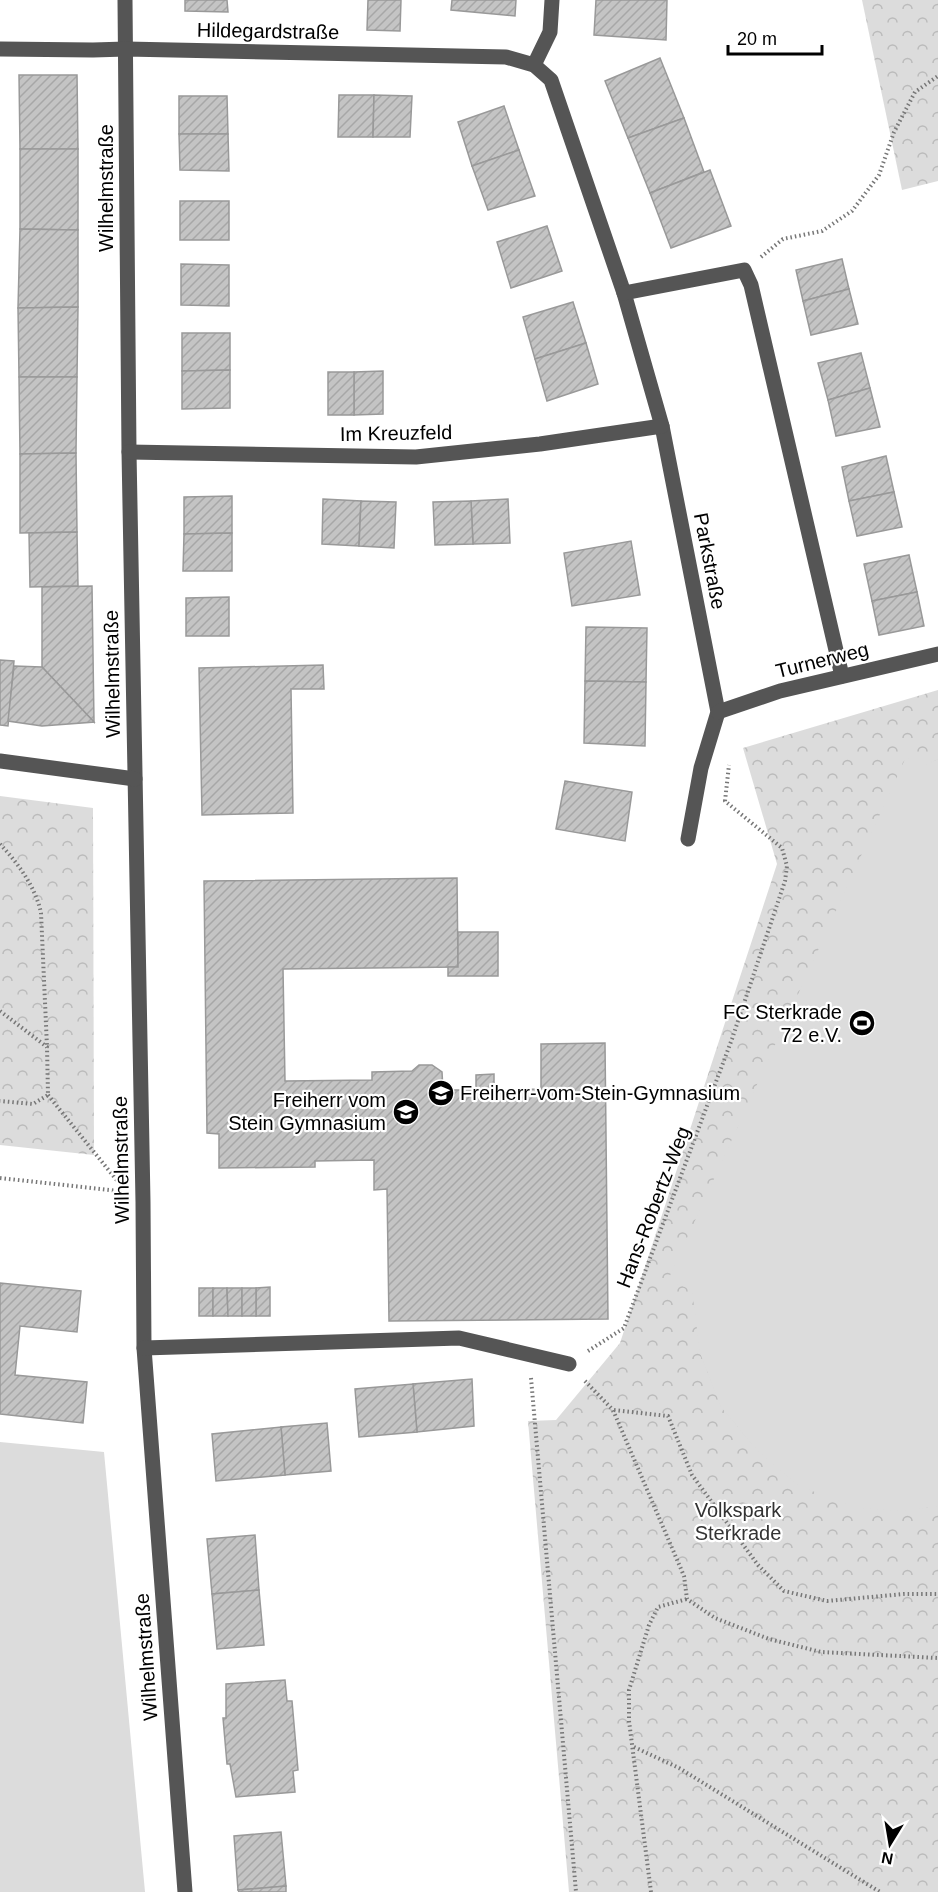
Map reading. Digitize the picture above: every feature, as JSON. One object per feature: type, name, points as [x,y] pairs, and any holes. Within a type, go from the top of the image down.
[{"type":"street","name":"Wilhelmstraße","points":[[124,0],[129,452],[144,1202],[144,1347],[185,1892]]},
{"type":"street","points":[[534,65],[550,32],[552,0]]},
{"type":"street","name":"Hildegardstraße","points":[[0,49],[126,49],[506,57],[534,65]]},
{"type":"street","name":"Parkstraße","points":[[534,65],[551,80],[624,293],[662,426],[718,712],[701,768],[688,839]]},
{"type":"street","points":[[624,293],[744,270],[751,285],[842,676]]},
{"type":"street","name":"Im Kreuzfeld","points":[[129,452],[416,457],[540,444],[662,426]]},
{"type":"street","name":"Turnerweg","points":[[718,712],[780,691],[938,654]]},
{"type":"street","points":[[0,760],[135,779]]},
{"type":"street","points":[[144,1347],[459,1338],[569,1364]]},
{"type":"path","points":[[744,270],[783,239],[822,231],[852,211],[879,175],[894,132],[915,92],[938,76]]},
{"type":"path","name":"Hans-Robertz-Weg","points":[[569,1364],[624,1328],[732,1039],[785,881],[787,866],[782,848],[725,801],[730,757]]},
{"type":"path","points":[[0,844],[26,878],[38,901],[41,914],[48,1095],[127,1192],[0,1178]]},
{"type":"path","points":[[0,1011],[47,1047]]},
{"type":"path","points":[[0,1101],[33,1104],[48,1095]]},
{"type":"path","points":[[529,1353],[576,1892]]},
{"type":"path","points":[[569,1364],[613,1410],[684,1576],[687,1599],[715,1618],[779,1642],[821,1652],[938,1658]]},
{"type":"path","points":[[613,1410],[668,1416],[692,1475],[758,1565],[784,1591],[827,1600],[904,1594],[938,1594]]},
{"type":"path","points":[[651,1892],[629,1721],[629,1690],[649,1625],[658,1607],[687,1599]]},
{"type":"path","points":[[633,1747],[679,1768],[880,1892]]},
{"type":"green space","points":[[862,0],[938,0],[938,181],[902,190]]},
{"type":"green space","name":"Volkspark Sterkrade","points":[[938,690],[938,1892],[569,1892],[528,1421],[556,1420],[620,1343],[777,864],[743,748]]},
{"type":"green space","name":"FC Sterkrade 72 e.V.","points":[[906,757],[925,765],[938,759],[938,1506],[904,1511],[857,1508],[799,1486],[757,1450],[721,1407],[700,1353],[692,1290],[668,1280]]},
{"type":"green space","points":[[0,796],[93,808],[94,1155],[0,1145]]},
{"type":"green space","points":[[0,1442],[104,1452],[145,1892],[0,1892]]},
{"type":"building","points":[[185,0],[227,0],[228,12],[185,11]]},
{"type":"building","points":[[368,0],[401,0],[400,31],[367,30]]},
{"type":"building","points":[[452,0],[516,0],[515,16],[451,10]]},
{"type":"building","points":[[596,0],[667,0],[666,40],[594,35]]},
{"type":"building","points":[[660,58],[684,118],[628,138],[605,81]]},
{"type":"building","points":[[19,75],[77,75],[78,149],[20,149]]},
{"type":"building","points":[[339,95],[374,95],[373,137],[338,137]]},
{"type":"building","points":[[374,95],[412,96],[410,137],[373,137]]},
{"type":"building","points":[[179,96],[227,96],[228,134],[179,134]]},
{"type":"building","points":[[504,106],[519,150],[472,166],[458,122]]},
{"type":"building","points":[[684,118],[704,172],[650,193],[628,138]]},
{"type":"building","points":[[179,134],[228,134],[229,171],[180,170]]},
{"type":"building","points":[[20,149],[78,149],[78,230],[20,229]]},
{"type":"building","points":[[519,150],[535,196],[488,210],[472,166]]},
{"type":"building","points":[[710,170],[731,226],[671,248],[650,193]]},
{"type":"building","points":[[180,201],[229,201],[229,240],[180,240]]},
{"type":"building","points":[[547,226],[562,271],[511,288],[497,242]]},
{"type":"building","points":[[20,229],[78,230],[78,307],[18,308]]},
{"type":"building","points":[[842,259],[849,289],[803,301],[796,270]]},
{"type":"building","points":[[181,264],[229,265],[229,306],[181,305]]},
{"type":"building","points":[[849,289],[858,324],[811,335],[803,301]]},
{"type":"building","points":[[573,302],[586,343],[535,359],[523,317]]},
{"type":"building","points":[[78,307],[77,377],[19,377],[18,308]]},
{"type":"building","points":[[182,333],[230,333],[230,370],[182,371]]},
{"type":"building","points":[[586,343],[598,384],[547,401],[535,359]]},
{"type":"building","points":[[861,353],[870,388],[828,400],[818,363]]},
{"type":"building","points":[[230,370],[230,408],[182,409],[182,371]]},
{"type":"building","points":[[383,371],[383,414],[354,415],[354,372]]},
{"type":"building","points":[[328,372],[354,372],[354,415],[328,415]]},
{"type":"building","points":[[19,377],[77,377],[76,453],[20,454]]},
{"type":"building","points":[[870,388],[880,427],[836,436],[828,400]]},
{"type":"building","points":[[76,453],[77,532],[20,533],[20,454]]},
{"type":"building","points":[[886,456],[894,492],[849,501],[842,467]]},
{"type":"building","points":[[894,492],[902,527],[857,536],[849,501]]},
{"type":"building","points":[[232,496],[232,533],[184,534],[184,497]]},
{"type":"building","points":[[323,499],[361,501],[359,546],[322,544]]},
{"type":"building","points":[[508,499],[510,543],[473,544],[471,501]]},
{"type":"building","points":[[361,501],[396,502],[394,548],[359,546]]},
{"type":"building","points":[[471,501],[473,544],[435,545],[433,502]]},
{"type":"building","points":[[77,532],[78,586],[30,587],[29,533]]},
{"type":"building","points":[[232,533],[232,571],[183,571],[184,534]]},
{"type":"building","points":[[631,541],[640,595],[572,606],[564,553]]},
{"type":"building","points":[[909,555],[917,592],[872,601],[864,564]]},
{"type":"building","points":[[92,586],[94,722],[42,667],[42,587]]},
{"type":"building","points":[[917,592],[924,626],[879,635],[872,601]]},
{"type":"building","points":[[229,597],[229,636],[186,636],[186,598]]},
{"type":"building","points":[[586,627],[647,628],[646,682],[585,681]]},
{"type":"building","points":[[0,660],[14,661],[8,726],[0,725]]},
{"type":"building","points":[[323,665],[324,689],[291,689],[293,813],[202,815],[199,668]]},
{"type":"building","points":[[14,666],[42,667],[94,722],[42,726],[8,721]]},
{"type":"building","points":[[585,681],[646,682],[645,746],[584,743]]},
{"type":"building","points":[[565,781],[632,792],[625,841],[556,829]]},
{"type":"building","name":"Freiherr vom Stein Gymnasium","points":[[457,878],[458,967],[283,969],[285,1081],[372,1080],[372,1072],[412,1071],[419,1065],[432,1065],[442,1072],[443,1090],[476,1090],[476,1075],[494,1074],[494,1090],[541,1089],[541,1044],[605,1043],[608,1319],[389,1321],[387,1189],[374,1190],[374,1160],[315,1161],[315,1167],[219,1168],[219,1134],[207,1133],[204,881]]},
{"type":"building","points":[[458,932],[498,932],[498,976],[448,976],[448,967],[458,967]]},
{"type":"building","points":[[0,1283],[81,1291],[77,1332],[20,1326],[15,1375],[87,1382],[83,1423],[0,1414]]},
{"type":"building","points":[[270,1287],[270,1316],[256,1316],[256,1288]]},
{"type":"building","points":[[199,1288],[213,1288],[213,1316],[199,1316]]},
{"type":"building","points":[[213,1288],[227,1288],[228,1316],[213,1316]]},
{"type":"building","points":[[227,1288],[242,1288],[242,1316],[228,1316]]},
{"type":"building","points":[[242,1288],[256,1288],[256,1316],[242,1316]]},
{"type":"building","points":[[472,1379],[474,1426],[417,1432],[413,1384]]},
{"type":"building","points":[[413,1384],[417,1432],[359,1437],[355,1389]]},
{"type":"building","points":[[327,1423],[331,1471],[285,1475],[281,1427]]},
{"type":"building","points":[[281,1427],[285,1475],[216,1481],[212,1434]]},
{"type":"building","points":[[255,1535],[259,1590],[212,1594],[207,1539]]},
{"type":"building","points":[[259,1590],[264,1645],[217,1649],[212,1594]]},
{"type":"building","points":[[285,1680],[287,1701],[292,1701],[298,1770],[293,1771],[295,1792],[236,1797],[230,1764],[227,1764],[223,1718],[226,1718],[226,1684]]},
{"type":"building","points":[[281,1832],[286,1886],[238,1890],[234,1836]]},
{"type":"building","points":[[286,1886],[286,1892],[239,1892],[238,1890]]},
{"type":"place","name":"FC Sterkrade 72 e.V.","points":[[862,1023]]},
{"type":"place","name":"Freiherr-vom-Stein-Gymnasium","points":[[441,1093]]},
{"type":"place","name":"Freiherr vom Stein Gymnasium","points":[[406,1112]]}]
